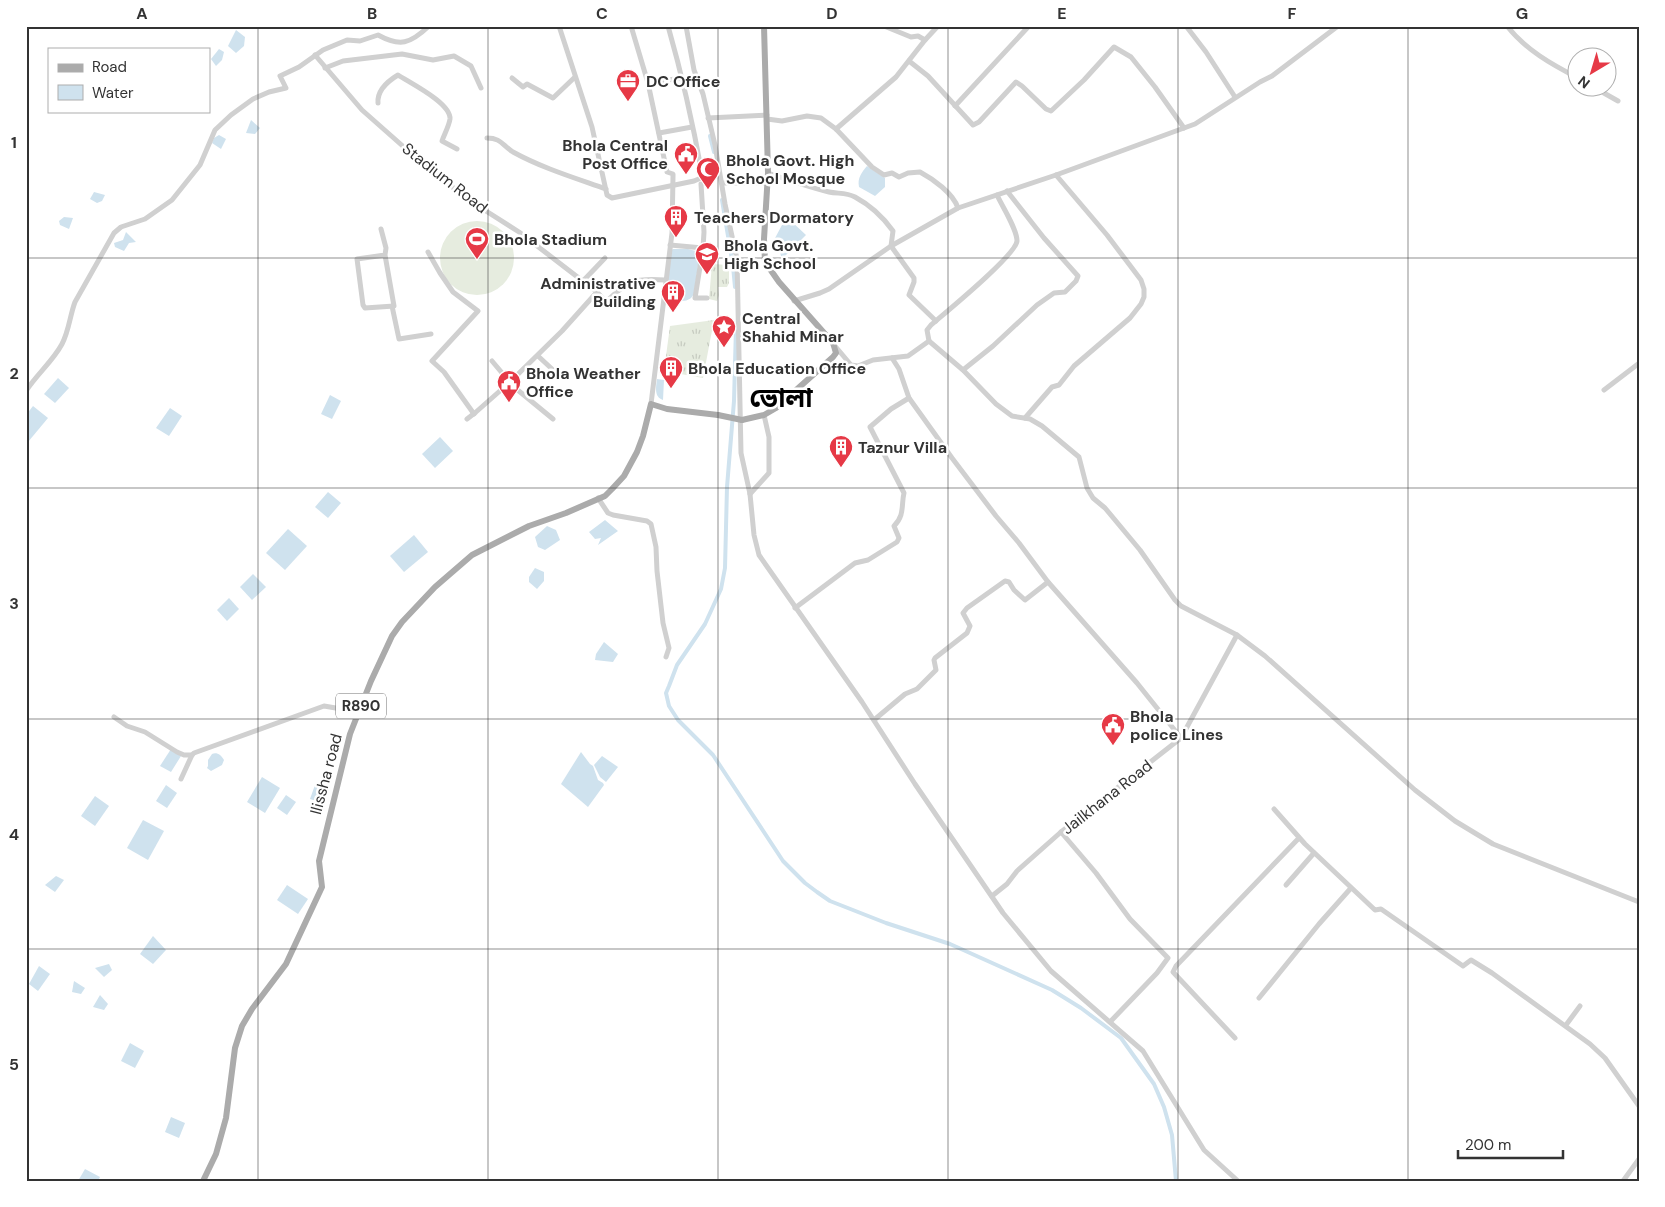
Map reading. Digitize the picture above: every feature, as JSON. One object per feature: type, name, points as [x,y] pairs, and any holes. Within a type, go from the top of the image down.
[{"type":"main road","points":[[651,404],[667,409],[742,420],[764,416],[776,408],[834,357],[836,351],[833,343],[794,301],[765,262],[764,239],[768,173],[764,26]]},
{"type":"main road","name":"Ilissha road","points":[[203,1181],[216,1154],[226,1118],[235,1048],[242,1026],[252,1009],[286,964],[322,887],[319,861],[350,734],[371,680],[392,636],[408,616],[450,573],[472,555],[529,526],[605,496],[631,464],[643,436],[651,404]]},
{"type":"street","points":[[26,391],[64,341],[70,313],[75,302],[114,233],[120,227],[145,219],[166,206],[200,165],[219,125],[253,99],[269,92],[286,88],[280,76],[299,67],[323,50],[347,40],[360,41],[378,34],[391,42],[408,42],[429,26]]},
{"type":"street","points":[[559,26],[592,127],[607,195],[612,198],[694,182],[701,178],[702,174],[682,78],[668,26]]},
{"type":"street","points":[[631,26],[648,83],[668,172],[673,174],[670,245],[651,404]]},
{"type":"street","points":[[686,26],[694,70],[703,94],[737,259],[741,453],[750,494],[754,535],[759,555],[874,720],[914,784],[1003,913],[1051,971],[1143,1051],[1204,1150],[1238,1181]]},
{"type":"street","points":[[884,26],[911,37],[918,36],[925,40]]},
{"type":"street","points":[[836,129],[896,77],[938,26]]},
{"type":"street","points":[[955,106],[1029,26]]},
{"type":"street","points":[[1186,26],[1206,52],[1235,97]]},
{"type":"street","points":[[794,301],[820,294],[829,289],[891,246],[958,208],[1056,175],[1195,124],[1235,97],[1272,76],[1338,26]]},
{"type":"street","points":[[1508,26],[1518,39],[1534,54],[1568,73]]},
{"type":"street","points":[[909,62],[928,76],[972,125],[976,124],[1016,82],[1046,109],[1051,111],[1084,80],[1114,47],[1131,57],[1184,128]]},
{"type":"street","points":[[325,68],[343,61],[393,54],[433,60],[454,56],[471,66],[481,88]]},
{"type":"street","name":"Stadium Road","points":[[315,55],[362,110],[431,171],[475,204],[519,232],[596,292]]},
{"type":"street","points":[[378,103],[378,97],[382,89],[398,75],[425,91],[445,106],[449,112],[450,119],[442,141],[457,150]]},
{"type":"street","points":[[512,78],[523,86],[528,84],[553,98],[575,76]]},
{"type":"street","points":[[648,83],[682,78]]},
{"type":"street","points":[[1611,98],[1618,102]]},
{"type":"street","points":[[708,118],[767,117],[782,121],[814,116],[826,121],[836,129],[872,167],[884,175],[892,173],[899,177],[908,173],[920,172],[944,190],[958,208]]},
{"type":"street","points":[[659,133],[692,127]]},
{"type":"street","points":[[487,138],[496,138],[510,150],[534,163],[606,189]]},
{"type":"street","points":[[768,173],[803,186],[834,193],[842,192],[856,197],[884,218],[893,231],[891,246],[914,278],[909,295],[936,321]]},
{"type":"street","points":[[1025,418],[1052,387],[1059,385],[1074,366],[1130,318],[1142,304],[1144,297],[1144,289],[1140,280],[1107,236],[1056,175]]},
{"type":"street","points":[[722,183],[768,183]]},
{"type":"street","points":[[701,184],[704,232],[695,298],[707,298]]},
{"type":"street","points":[[963,370],[993,346],[1036,305],[1054,293],[1065,292],[1076,281],[1078,276],[1044,238],[1007,191]]},
{"type":"street","points":[[997,195],[1013,227],[1017,241],[1014,249],[994,270],[927,330],[929,341],[1012,416],[1025,418],[1042,426],[1079,457],[1087,488],[1093,498],[1105,508],[1140,550],[1175,600],[1188,610],[1237,635],[1265,656],[1415,790],[1455,821],[1493,844],[1639,902]]},
{"type":"street","points":[[382,229],[394,306],[392,306],[399,339],[431,334]]},
{"type":"street","points":[[670,245],[703,248]]},
{"type":"street","points":[[428,252],[453,292],[478,311],[432,361],[444,372],[474,414]]},
{"type":"street","points":[[385,255],[357,259],[357,267],[365,308],[392,306]]},
{"type":"street","points":[[583,281],[605,258]]},
{"type":"street","points":[[466,419],[474,414],[538,356],[562,332],[596,292],[606,302],[630,282],[641,279],[665,280]]},
{"type":"street","points":[[833,343],[847,361],[854,366],[873,360],[908,356],[929,341]]},
{"type":"street","points":[[538,356],[552,369]]},
{"type":"street","points":[[892,358],[899,369],[909,398],[996,516],[1048,582],[1138,683],[1181,738]]},
{"type":"street","points":[[492,361],[510,382],[553,419]]},
{"type":"street","points":[[1604,390],[1638,364]]},
{"type":"street","points":[[795,608],[855,563],[868,560],[897,542],[899,538],[894,526],[899,521],[903,510],[901,503],[904,493],[870,427],[891,409],[909,398]]},
{"type":"street","points":[[750,494],[769,473],[769,438],[764,416]]},
{"type":"street","points":[[598,498],[608,513],[647,520],[651,524],[656,547],[663,623],[669,648],[666,657]]},
{"type":"street","points":[[874,720],[904,694],[917,689],[936,670],[934,660],[967,634],[970,626],[963,613],[967,608],[1005,581],[1009,582],[1014,590],[1025,600],[1048,582]]},
{"type":"street","name":"Jailkhana Road","points":[[992,896],[1061,832],[1181,738],[1237,635]]},
{"type":"street","points":[[114,717],[127,726],[145,732],[177,752],[184,755],[192,755],[324,706],[358,712]]},
{"type":"street","points":[[181,779],[192,755]]},
{"type":"street","points":[[1274,809],[1299,838],[1375,910],[1381,909],[1463,966],[1471,960],[1566,1025],[1605,1058],[1639,1106]]},
{"type":"street","points":[[1061,832],[1096,873],[1130,920],[1168,958],[1157,973],[1110,1022]]},
{"type":"street","points":[[1235,1038],[1173,972],[1176,966],[1299,838]]},
{"type":"street","points":[[1286,885],[1314,853]]},
{"type":"street","points":[[1259,998],[1351,888]]},
{"type":"street","points":[[1566,1025],[1580,1006]]},
{"type":"street","points":[[1228,1031],[1237,1031]]},
{"type":"street","points":[[1623,1181],[1639,1159]]},
{"type":"green space","name":"Bhola Stadium","points":[[470,221],[484,221],[498,227],[508,237],[514,251],[512,272],[498,289],[484,295],[470,295],[456,289],[446,279],[440,265],[440,251],[446,237],[456,227]]},
{"type":"green space","points":[[712,264],[729,265],[729,283],[727,287],[718,287],[719,295],[717,301],[709,299]]},
{"type":"green space","points":[[714,320],[703,378],[664,371],[670,326]]},
{"type":"water","points":[[236,30],[245,37],[244,46],[236,53],[228,46]]},
{"type":"water","points":[[219,49],[224,52],[222,60],[216,66],[211,59]]},
{"type":"water","points":[[251,120],[260,128],[255,134],[246,133]]},
{"type":"water","points":[[219,135],[226,139],[221,149],[212,143],[214,138]]},
{"type":"water","points":[[867,166],[885,178],[885,187],[875,196],[859,187],[859,178]]},
{"type":"water","points":[[94,192],[105,195],[102,201],[97,203],[90,199]]},
{"type":"water","points":[[64,217],[73,218],[69,229],[60,225],[59,221]]},
{"type":"water","points":[[791,221],[806,235],[784,257],[781,256],[774,240],[782,225]]},
{"type":"water","points":[[126,232],[136,242],[129,243],[124,251],[115,247],[114,243],[123,240]]},
{"type":"water","points":[[673,249],[688,249],[700,252],[694,293],[688,300],[680,301],[671,297],[665,291],[670,251]]},
{"type":"water","points":[[58,378],[69,388],[55,403],[44,394]]},
{"type":"water","points":[[657,379],[664,380],[663,400],[657,394]]},
{"type":"water","points":[[330,395],[341,401],[332,419],[321,414]]},
{"type":"water","points":[[33,406],[48,418],[28,442],[26,441],[26,415]]},
{"type":"water","points":[[170,408],[182,416],[169,436],[156,428]]},
{"type":"water","points":[[440,437],[453,451],[435,468],[422,454]]},
{"type":"water","points":[[328,492],[341,503],[328,518],[315,507]]},
{"type":"water","points":[[605,520],[618,531],[598,545],[601,538],[595,539],[589,532]]},
{"type":"water","points":[[547,526],[556,530],[560,540],[545,550],[538,547],[535,537]]},
{"type":"water","points":[[288,529],[307,546],[285,570],[266,553]]},
{"type":"water","points":[[414,535],[428,552],[404,572],[390,556]]},
{"type":"water","points":[[535,568],[544,572],[544,581],[537,589],[529,582],[529,577]]},
{"type":"water","points":[[253,574],[266,587],[252,600],[240,587]]},
{"type":"water","points":[[229,598],[239,609],[227,621],[217,610]]},
{"type":"water","points":[[604,642],[618,654],[613,662],[595,660],[596,654]]},
{"type":"water","points":[[171,749],[181,756],[171,772],[160,766]]},
{"type":"water","points":[[581,752],[593,766],[598,780],[604,785],[588,807],[561,784]]},
{"type":"water","points":[[212,754],[219,754],[224,760],[222,765],[211,771],[207,768],[208,760]]},
{"type":"water","points":[[602,756],[618,767],[606,782],[600,777],[594,765]]},
{"type":"water","points":[[262,777],[280,788],[265,813],[247,802]]},
{"type":"water","points":[[166,785],[177,793],[167,808],[156,801]]},
{"type":"water","points":[[315,785],[327,789],[323,803],[310,799]]},
{"type":"water","points":[[286,795],[296,802],[287,815],[277,808]]},
{"type":"water","points":[[95,796],[109,806],[95,826],[81,816]]},
{"type":"water","points":[[143,820],[164,831],[148,860],[127,848]]},
{"type":"water","points":[[56,876],[64,880],[55,892],[45,885]]},
{"type":"water","points":[[287,885],[308,899],[298,914],[277,900]]},
{"type":"water","points":[[153,936],[166,950],[153,964],[140,954]]},
{"type":"water","points":[[109,964],[112,970],[104,977],[95,968]]},
{"type":"water","points":[[39,966],[50,974],[38,991],[29,984]]},
{"type":"water","points":[[74,981],[85,988],[81,994],[72,992]]},
{"type":"water","points":[[100,995],[108,1004],[104,1010],[93,1007]]},
{"type":"water","points":[[130,1043],[144,1051],[135,1068],[121,1061]]},
{"type":"water","points":[[171,1117],[185,1123],[179,1138],[165,1132]]},
{"type":"water","points":[[85,1169],[100,1177],[98,1181],[78,1181]]},
{"type":"waterway","points":[[710,136],[714,152]]},
{"type":"waterway","points":[[722,200],[735,287]]},
{"type":"waterway","points":[[736,327],[734,401],[727,487],[725,568],[721,589],[705,624],[677,665],[666,693],[669,706],[678,720],[713,755],[783,861],[817,892],[830,901],[886,923],[950,944],[1052,990],[1081,1008],[1121,1038],[1154,1084],[1164,1107],[1172,1135],[1176,1181]]},
{"type":"place","name":"DC Office","points":[[628,102]]},
{"type":"place","name":"Bhola Central Post Office","points":[[686,175]]},
{"type":"place","name":"Bhola Govt. High School Mosque","points":[[708,190]]},
{"type":"place","name":"Teachers Dormatory","points":[[676,238]]},
{"type":"place","name":"Bhola Stadium","points":[[477,260]]},
{"type":"place","name":"Bhola Govt. High School","points":[[707,275]]},
{"type":"place","name":"Administrative Building","points":[[673,313]]},
{"type":"place","name":"Central Shahid Minar","points":[[724,348]]},
{"type":"place","name":"Bhola Education Office","points":[[671,389]]},
{"type":"place","name":"Bhola Weather Office","points":[[509,403]]},
{"type":"place","name":"Taznur Villa","points":[[841,468]]},
{"type":"place","name":"Bhola police Lines","points":[[1113,746]]},
{"type":"district","name":"ভোলা","points":[[781,398]]}]
